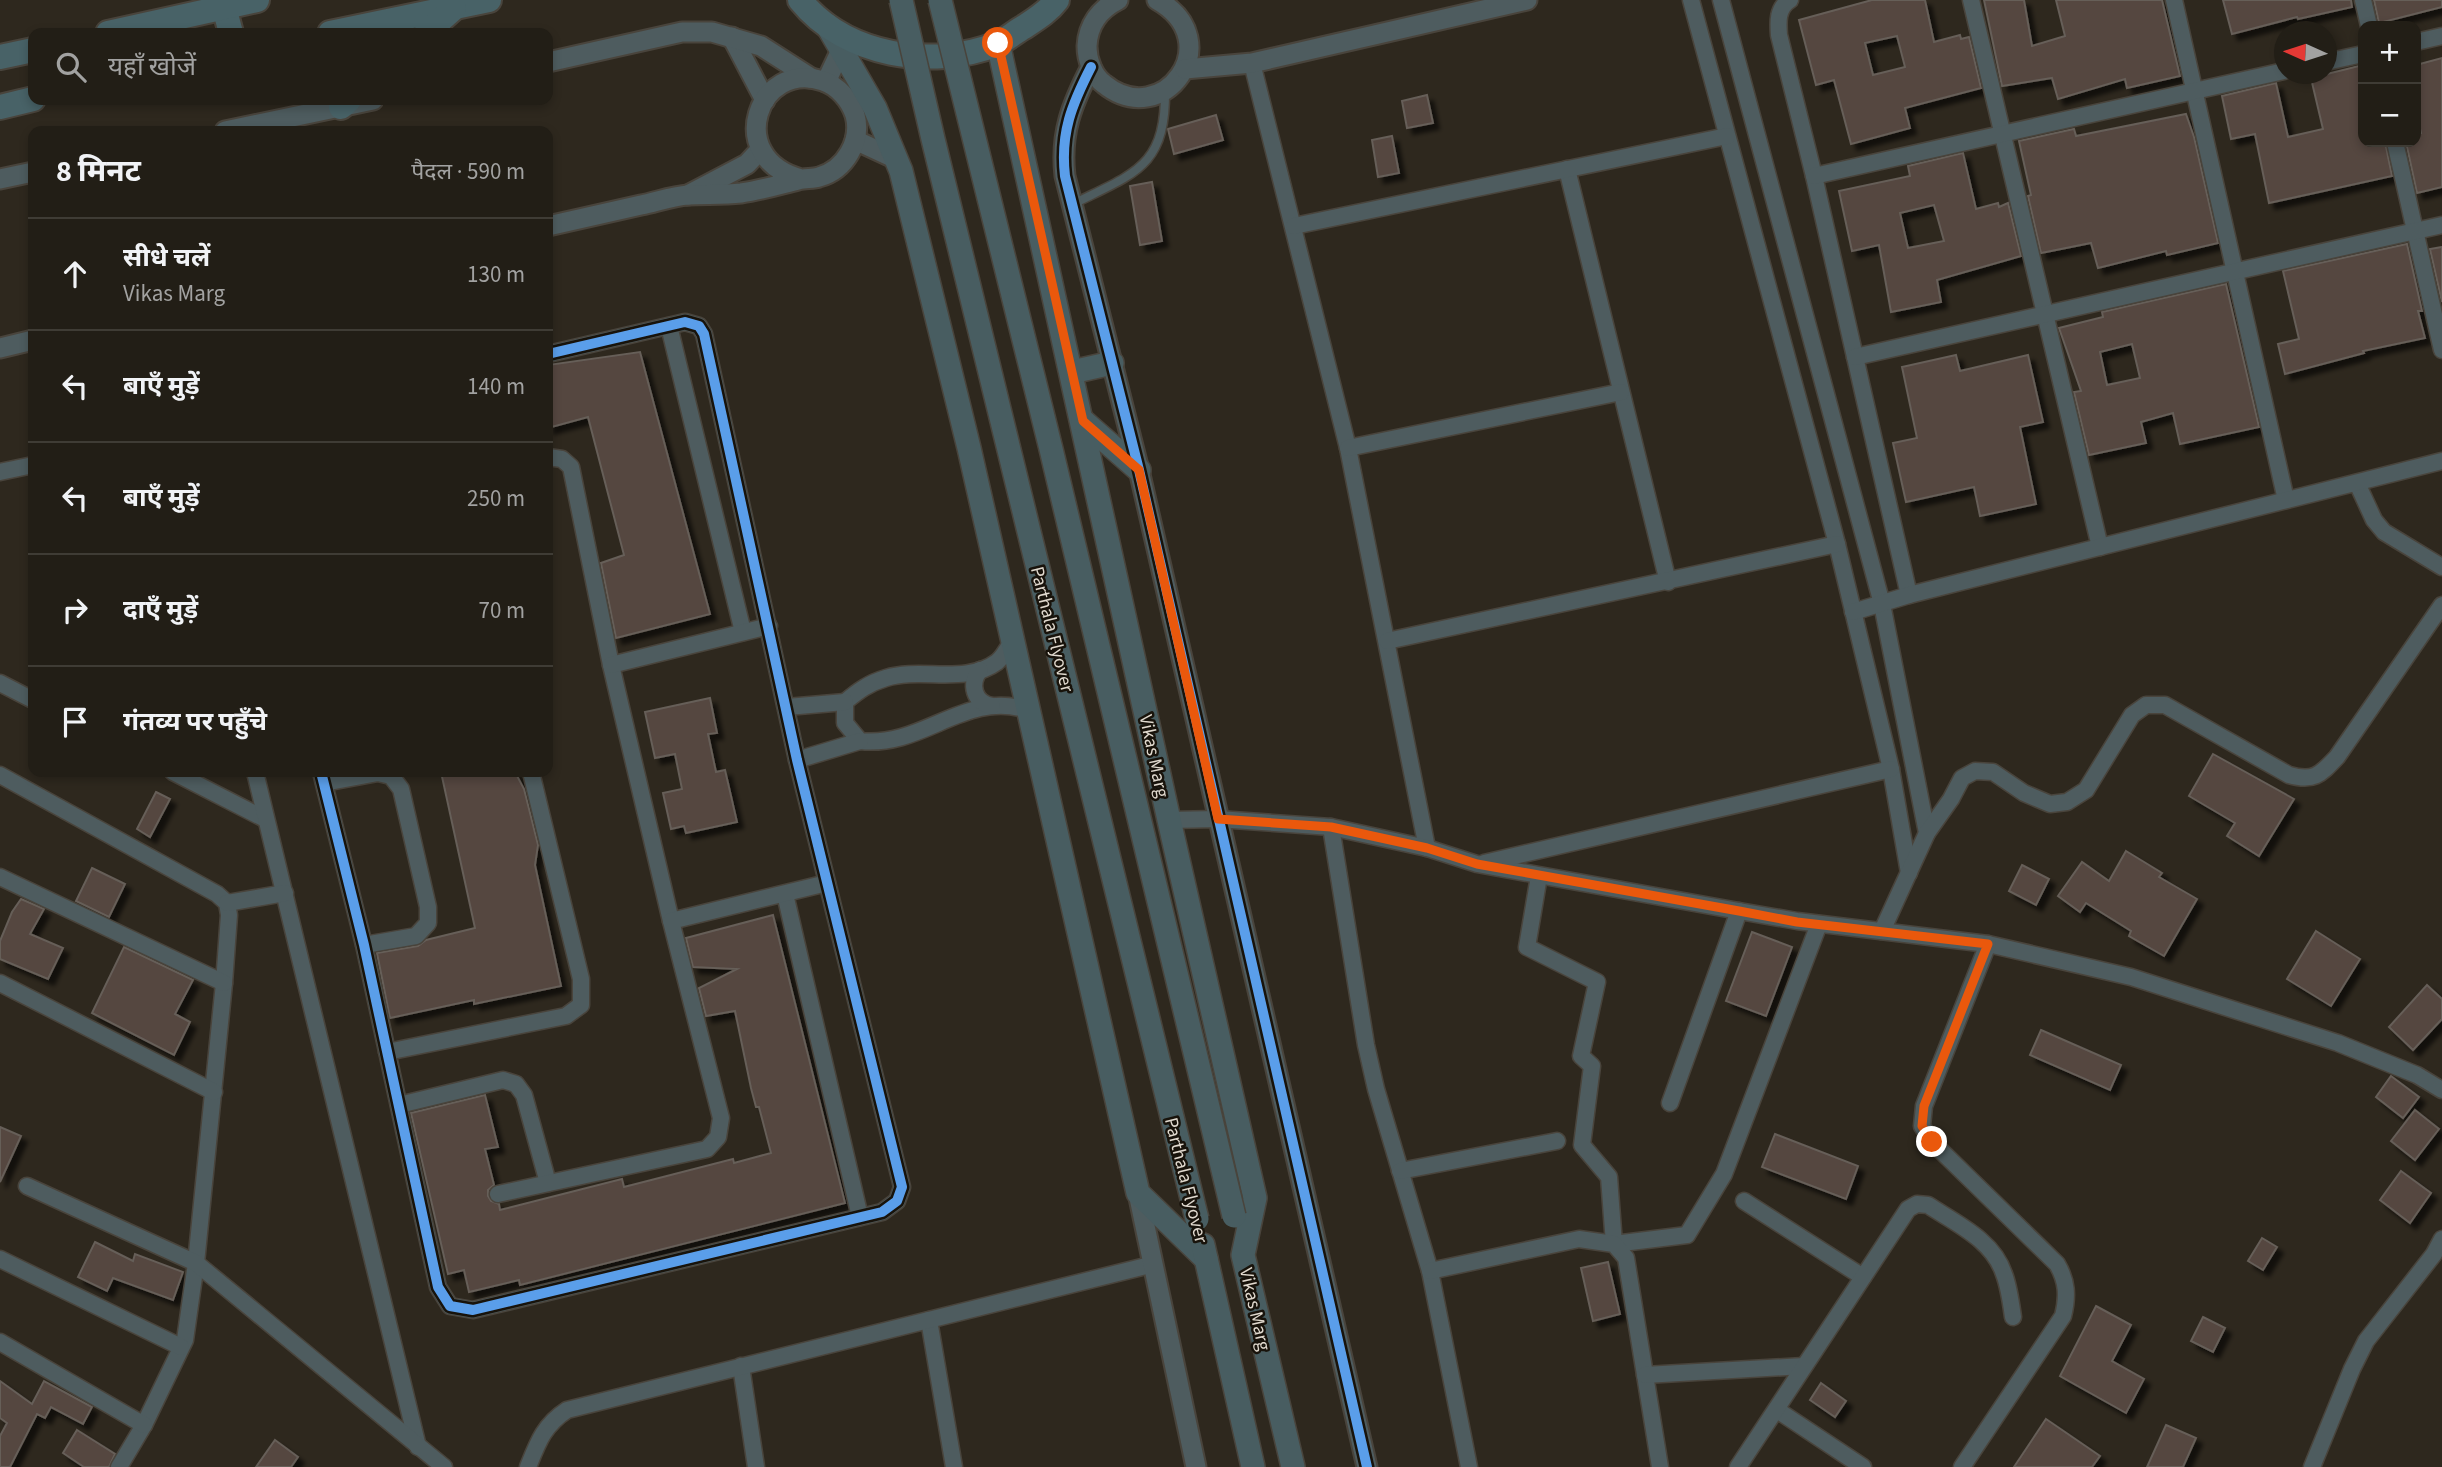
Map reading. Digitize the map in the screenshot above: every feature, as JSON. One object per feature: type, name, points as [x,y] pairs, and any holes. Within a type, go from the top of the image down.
[{"type":"main road","points":[[130,28],[257,0]]},
{"type":"main road","points":[[355,28],[489,0]]},
{"type":"main road","points":[[800,0],[827,25],[842,48],[875,108],[896,159],[969,448],[1013,641],[1009,707],[1138,1193],[1206,1259]]},
{"type":"main road","name":"Parthala Flyover","points":[[901,0],[1206,1259]]},
{"type":"main road","name":"Parthala Flyover","points":[[940,0],[1051,449],[1243,1255]]},
{"type":"main road","points":[[827,25],[867,46],[910,57],[955,56],[998,43],[1049,10],[1057,0]]},
{"type":"main road","points":[[224,7],[229,28]]},
{"type":"main road","points":[[432,28],[455,8]]},
{"type":"main road","points":[[453,28],[455,8]]},
{"type":"main road","name":"Vikas Marg","points":[[998,43],[1255,1198],[1243,1255],[1293,1467]]},
{"type":"main road","points":[[0,57],[28,51]]},
{"type":"main road","points":[[0,107],[28,100]]},
{"type":"main road","points":[[1072,373],[1112,363]]},
{"type":"main road","points":[[1083,421],[1139,470]]},
{"type":"main road","name":"Vikas Marg","points":[[1206,1259],[1253,1467]]},
{"type":"street","points":[[1112,2],[1096,18],[1089,33],[1087,50],[1091,67],[1113,92],[1128,97],[1146,98],[1175,83],[1185,69],[1189,53],[1182,21],[1172,8],[1157,0]]},
{"type":"street","points":[[1185,69],[1252,63],[1527,0]]},
{"type":"street","points":[[1691,0],[1837,544],[1891,769],[1909,873]]},
{"type":"street","points":[[1721,0],[1882,604],[1927,834]]},
{"type":"street","points":[[1790,0],[1778,15],[1779,36],[1814,176],[1909,595]]},
{"type":"street","points":[[1971,0],[2100,547]]},
{"type":"street","points":[[2174,0],[2286,500]]},
{"type":"street","points":[[2363,0],[2368,21]]},
{"type":"street","points":[[553,61],[682,32],[712,32],[761,46],[838,89],[855,114],[857,128],[847,158],[834,171],[818,178],[719,196],[687,195],[553,225]]},
{"type":"street","points":[[2421,41],[2442,36]]},
{"type":"street","points":[[732,37],[765,100]]},
{"type":"street","points":[[818,80],[842,48]]},
{"type":"street","points":[[2337,60],[2358,55]]},
{"type":"street","points":[[1252,63],[1348,448],[1427,848]]},
{"type":"street","points":[[1091,67],[1075,98],[1064,137],[1064,165],[1139,470],[1367,1467]]},
{"type":"street","points":[[1814,176],[2274,73]]},
{"type":"street","points":[[801,179],[784,174],[770,164],[760,150],[756,133],[757,116],[765,100],[785,82],[798,78],[818,80]]},
{"type":"street","points":[[246,126],[336,105]]},
{"type":"street","points":[[1294,226],[1727,136]]},
{"type":"street","points":[[855,140],[896,159]]},
{"type":"street","points":[[2396,147],[2442,350]]},
{"type":"street","points":[[687,195],[747,164],[760,150]]},
{"type":"street","points":[[1567,169],[1668,582]]},
{"type":"street","points":[[0,179],[28,173]]},
{"type":"street","points":[[1856,357],[2442,225]]},
{"type":"street","points":[[322,777],[364,944],[438,1287],[450,1306],[473,1310],[882,1212],[897,1201],[901,1187],[797,760],[704,334],[699,326],[685,322],[553,353]]},
{"type":"street","points":[[669,326],[743,632]]},
{"type":"street","points":[[0,348],[28,341]]},
{"type":"street","points":[[1348,448],[1621,392]]},
{"type":"street","points":[[498,1194],[707,1149],[718,1137],[721,1118],[671,921],[611,665],[571,467],[562,459],[553,458]]},
{"type":"street","points":[[1853,612],[1909,595],[2442,461]]},
{"type":"street","points":[[0,472],[28,468]]},
{"type":"street","points":[[2357,483],[2374,520],[2384,531],[2442,567]]},
{"type":"street","points":[[1387,641],[1837,544]]},
{"type":"street","points":[[1882,931],[1927,834],[1962,778],[1976,771],[1993,772],[2024,793],[2050,804],[2067,802],[2086,790],[2132,715],[2146,705],[2165,705],[2289,775],[2306,779],[2322,773],[2337,757],[2442,605]]},
{"type":"street","points":[[611,665],[769,626]]},
{"type":"street","points":[[1009,707],[984,704],[976,695],[974,682],[1013,641]]},
{"type":"street","points":[[787,707],[845,702],[863,687],[888,677],[927,673],[971,673],[988,667],[1005,668],[1011,677],[1012,694],[1009,707]]},
{"type":"street","points":[[0,683],[28,697]]},
{"type":"street","points":[[845,702],[845,723],[860,741]]},
{"type":"street","points":[[797,760],[860,741],[876,743],[903,738],[979,706],[1009,707]]},
{"type":"street","points":[[1477,864],[1891,769]]},
{"type":"street","points":[[0,775],[217,894],[227,903],[229,915],[214,1092],[185,1340],[120,1467]]},
{"type":"street","points":[[183,777],[265,819]]},
{"type":"street","points":[[256,777],[418,1447]]},
{"type":"street","points":[[364,944],[416,936],[428,923],[428,907],[401,789],[392,777]]},
{"type":"street","points":[[387,1052],[566,1016],[580,1005],[580,979],[532,777]]},
{"type":"street","points":[[1169,820],[1218,819],[1331,827],[1427,848],[1477,864],[1539,876],[1819,924],[1988,944],[2132,977],[2338,1043],[2417,1075],[2442,1090]]},
{"type":"street","points":[[1331,827],[1366,1045],[1376,1089],[1430,1271],[1469,1467]]},
{"type":"street","points":[[1539,876],[1527,947],[1597,982],[1581,1056],[1592,1066],[1582,1145],[1609,1177],[1614,1244],[1626,1258],[1660,1467]]},
{"type":"street","points":[[0,877],[224,983]]},
{"type":"street","points":[[671,921],[827,883]]},
{"type":"street","points":[[227,903],[285,893]]},
{"type":"street","points":[[785,894],[860,1217]]},
{"type":"street","points":[[1670,1103],[1739,911]]},
{"type":"street","points":[[1430,1271],[1579,1239],[1614,1244],[1687,1235],[1724,1174],[1819,924]]},
{"type":"street","points":[[1962,1467],[2063,1315],[2067,1301],[2067,1288],[2057,1264],[1932,1142],[1922,1126],[1924,1106],[1988,944]]},
{"type":"street","points":[[0,983],[214,1092]]},
{"type":"street","points":[[399,1105],[503,1080],[516,1084],[524,1095],[548,1183]]},
{"type":"street","points":[[1400,1171],[1557,1141]]},
{"type":"street","points":[[27,1186],[196,1262],[444,1467]]},
{"type":"street","points":[[1138,1193],[1196,1467]]},
{"type":"street","points":[[1744,1201],[1863,1277]]},
{"type":"street","points":[[1738,1467],[1908,1209],[1917,1204],[1928,1205],[1988,1246],[2005,1275],[2013,1317]]},
{"type":"street","points":[[2312,1467],[2366,1340],[2434,1254],[2442,1239]]},
{"type":"street","points":[[0,1259],[181,1347]]},
{"type":"street","points":[[528,1467],[535,1448],[552,1420],[567,1410],[1154,1264]]},
{"type":"street","points":[[929,1320],[954,1467]]},
{"type":"street","points":[[0,1342],[144,1424]]},
{"type":"street","points":[[1645,1376],[1804,1366]]},
{"type":"street","points":[[741,1367],[756,1467]]},
{"type":"street","points":[[1777,1410],[1863,1467]]},
{"type":"lane","points":[[1072,204],[1140,169],[1154,153],[1164,127],[1165,90]]},
{"type":"building","points":[[1872,0],[1925,0],[1934,42],[1960,35],[1961,39],[1969,37],[1981,88],[1905,108],[1910,128],[1851,144],[1834,80],[1816,85],[1799,20]],"holes":[[[1897,36],[1905,67],[1873,75],[1865,43]]]},
{"type":"building","points":[[1984,0],[2024,0],[2032,46],[2065,36],[2056,0],[2162,0],[2180,76],[2127,88],[2125,79],[2058,99],[2052,78],[2002,86]]},
{"type":"building","points":[[2223,0],[2351,0],[2352,7],[2298,19],[2274,21],[2232,34]]},
{"type":"building","points":[[2374,0],[2442,0],[2442,7],[2379,21]]},
{"type":"building","points":[[2442,58],[2442,187],[2417,193],[2407,147],[2421,147],[2421,64]]},
{"type":"building","points":[[2358,66],[2358,147],[2386,147],[2392,176],[2269,203],[2255,134],[2231,139],[2222,96],[2276,84],[2288,137],[2323,129],[2312,84],[2337,84],[2337,72]]},
{"type":"building","points":[[1427,95],[1433,123],[1407,128],[1402,101]]},
{"type":"building","points":[[2186,114],[2194,137],[2218,243],[2167,255],[2166,251],[2098,268],[2091,243],[2041,253],[2019,141],[2074,129],[2076,136]]},
{"type":"building","points":[[1216,115],[1223,140],[1174,154],[1168,129]]},
{"type":"building","points":[[1392,136],[1399,173],[1378,177],[1372,140]]},
{"type":"building","points":[[1963,153],[1976,209],[1998,203],[1999,207],[2008,203],[2021,256],[1937,280],[1941,302],[1891,312],[1879,245],[1852,251],[1839,191],[1910,176],[1908,166]],"holes":[[[1934,205],[1944,241],[1908,248],[1900,213]]]},
{"type":"building","points":[[1152,182],[1162,241],[1140,245],[1130,186]]},
{"type":"building","points":[[2407,244],[2422,311],[2418,311],[2425,338],[2363,351],[2364,353],[2285,374],[2278,344],[2299,339],[2283,271]]},
{"type":"building","points":[[2442,247],[2442,302],[2430,249]]},
{"type":"building","points":[[2226,284],[2259,427],[2180,444],[2173,413],[2141,422],[2146,443],[2089,455],[2074,392],[2081,391],[2059,328],[2103,317],[2102,312]],"holes":[[[2132,344],[2140,378],[2107,385],[2100,352]]]},
{"type":"building","points":[[640,352],[710,614],[616,638],[601,563],[624,555],[588,417],[553,427],[553,364]]},
{"type":"building","points":[[1956,355],[1960,371],[2028,355],[2043,422],[2020,427],[2036,504],[1980,516],[1974,487],[1906,502],[1893,443],[1917,438],[1902,367]]},
{"type":"building","points":[[710,698],[717,733],[708,734],[716,772],[725,770],[737,822],[686,833],[684,826],[671,829],[663,793],[682,789],[675,754],[655,758],[645,712]]},
{"type":"building","points":[[2213,754],[2294,799],[2259,856],[2227,836],[2235,823],[2189,796]]},
{"type":"building","points":[[442,777],[518,777],[524,789],[538,845],[535,865],[561,986],[474,1004],[474,1000],[390,1018],[377,953],[418,946],[426,940],[475,928]]},
{"type":"building","points":[[156,792],[170,799],[150,837],[137,829]]},
{"type":"building","points":[[2126,851],[2162,873],[2159,877],[2197,899],[2164,956],[2129,936],[2131,931],[2086,903],[2080,912],[2058,896],[2082,862],[2109,881]]},
{"type":"building","points":[[2022,865],[2049,879],[2036,905],[2009,891]]},
{"type":"building","points":[[92,868],[125,884],[109,917],[76,901]]},
{"type":"building","points":[[21,899],[44,909],[30,934],[63,948],[48,979],[0,959],[0,941],[12,912]]},
{"type":"building","points":[[773,915],[845,1203],[520,1285],[519,1280],[469,1292],[464,1270],[448,1274],[411,1113],[485,1095],[498,1147],[485,1149],[494,1185],[488,1190],[488,1196],[491,1201],[499,1204],[500,1210],[622,1179],[624,1187],[733,1159],[734,1163],[771,1153],[751,1088],[735,1011],[706,1016],[699,988],[737,969],[693,967],[686,938]]},
{"type":"building","points":[[2316,931],[2360,959],[2331,1006],[2287,979]]},
{"type":"building","points":[[1752,932],[1792,947],[1766,1016],[1726,1001]]},
{"type":"building","points":[[124,947],[193,980],[175,1014],[190,1022],[174,1055],[92,1013]]},
{"type":"building","points":[[2427,985],[2442,999],[2442,1019],[2413,1050],[2389,1027]]},
{"type":"building","points":[[2041,1030],[2121,1065],[2110,1090],[2030,1055]]},
{"type":"building","points":[[2391,1076],[2419,1097],[2403,1118],[2376,1097]]},
{"type":"building","points":[[2415,1110],[2439,1129],[2415,1160],[2391,1141]]},
{"type":"building","points":[[0,1127],[21,1136],[0,1182]]},
{"type":"building","points":[[1775,1134],[1858,1166],[1846,1199],[1762,1167]]},
{"type":"building","points":[[2401,1171],[2431,1193],[2410,1223],[2380,1200]]},
{"type":"building","points":[[2262,1238],[2277,1247],[2263,1270],[2248,1261]]},
{"type":"building","points":[[95,1242],[133,1261],[135,1254],[183,1272],[173,1300],[113,1278],[107,1291],[78,1277]]},
{"type":"building","points":[[1608,1262],[1620,1314],[1593,1321],[1581,1268]]},
{"type":"building","points":[[2096,1306],[2131,1325],[2112,1361],[2144,1379],[2126,1413],[2060,1376]]},
{"type":"building","points":[[2203,1317],[2225,1328],[2213,1352],[2191,1341]]},
{"type":"building","points":[[0,1381],[32,1404],[44,1381],[92,1407],[83,1424],[51,1407],[45,1418],[37,1414],[10,1467],[0,1467],[0,1436],[7,1423],[0,1418]]},
{"type":"building","points":[[1821,1383],[1846,1401],[1835,1417],[1810,1400]]},
{"type":"building","points":[[2046,1419],[2100,1456],[2092,1467],[2014,1467]]},
{"type":"building","points":[[2166,1425],[2196,1438],[2183,1467],[2147,1467]]},
{"type":"building","points":[[77,1430],[115,1454],[109,1467],[84,1467],[63,1453]]},
{"type":"building","points":[[275,1440],[298,1457],[291,1467],[256,1467]]},
{"type":"cycle path","points":[[1091,67],[1069,119],[1064,146],[1065,176],[1139,470],[1367,1467]]},
{"type":"cycle path","points":[[322,777],[364,945],[438,1287],[450,1306],[473,1310],[882,1212],[897,1201],[902,1187],[797,760],[704,334],[699,326],[685,322],[553,353]]},
{"type":"route","points":[[998,43],[1083,421],[1139,470],[1218,819],[1331,827],[1427,848],[1477,864],[1797,922],[1988,944],[1924,1106],[1922,1126],[1932,1142]]}]
